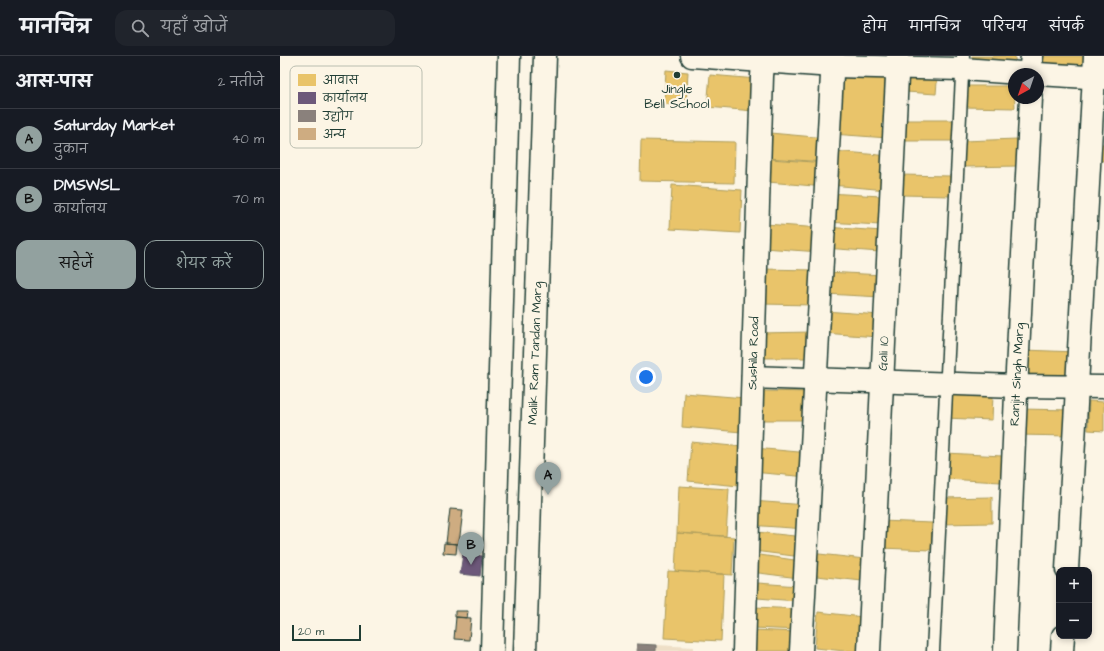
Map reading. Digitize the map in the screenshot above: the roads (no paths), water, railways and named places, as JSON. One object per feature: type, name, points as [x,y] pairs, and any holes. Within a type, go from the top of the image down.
[{"type":"street","points":[[492,651],[509,56]]},
{"type":"street","name":"Malik Ram Tandan Marg","points":[[525,651],[545,56]]},
{"type":"street","points":[[692,56],[833,61],[962,62],[1008,70]]},
{"type":"street","points":[[1031,68],[1032,56]]},
{"type":"street","name":"Sushila Road","points":[[744,651],[762,76],[764,59]]},
{"type":"street","points":[[801,651],[833,61]]},
{"type":"street","name":"Gali 10","points":[[869,651],[898,62]]},
{"type":"street","points":[[1044,74],[1098,70],[1077,387],[1067,567]]},
{"type":"street","name":"Ranjit Singh Marg","points":[[1005,651],[1031,104]]},
{"type":"street","points":[[752,377],[946,384],[1104,387]]},
{"type":"street","points":[[1062,651],[1063,639]]},
{"type":"lane","points":[[933,651],[962,62]]},
{"type":"place","name":"Jingle Bell School","points":[[677,75]]},
{"type":"place","name":"Saturday Market","points":[[548,495]]},
{"type":"place","name":"DMSWSL","points":[[471,565]]}]
